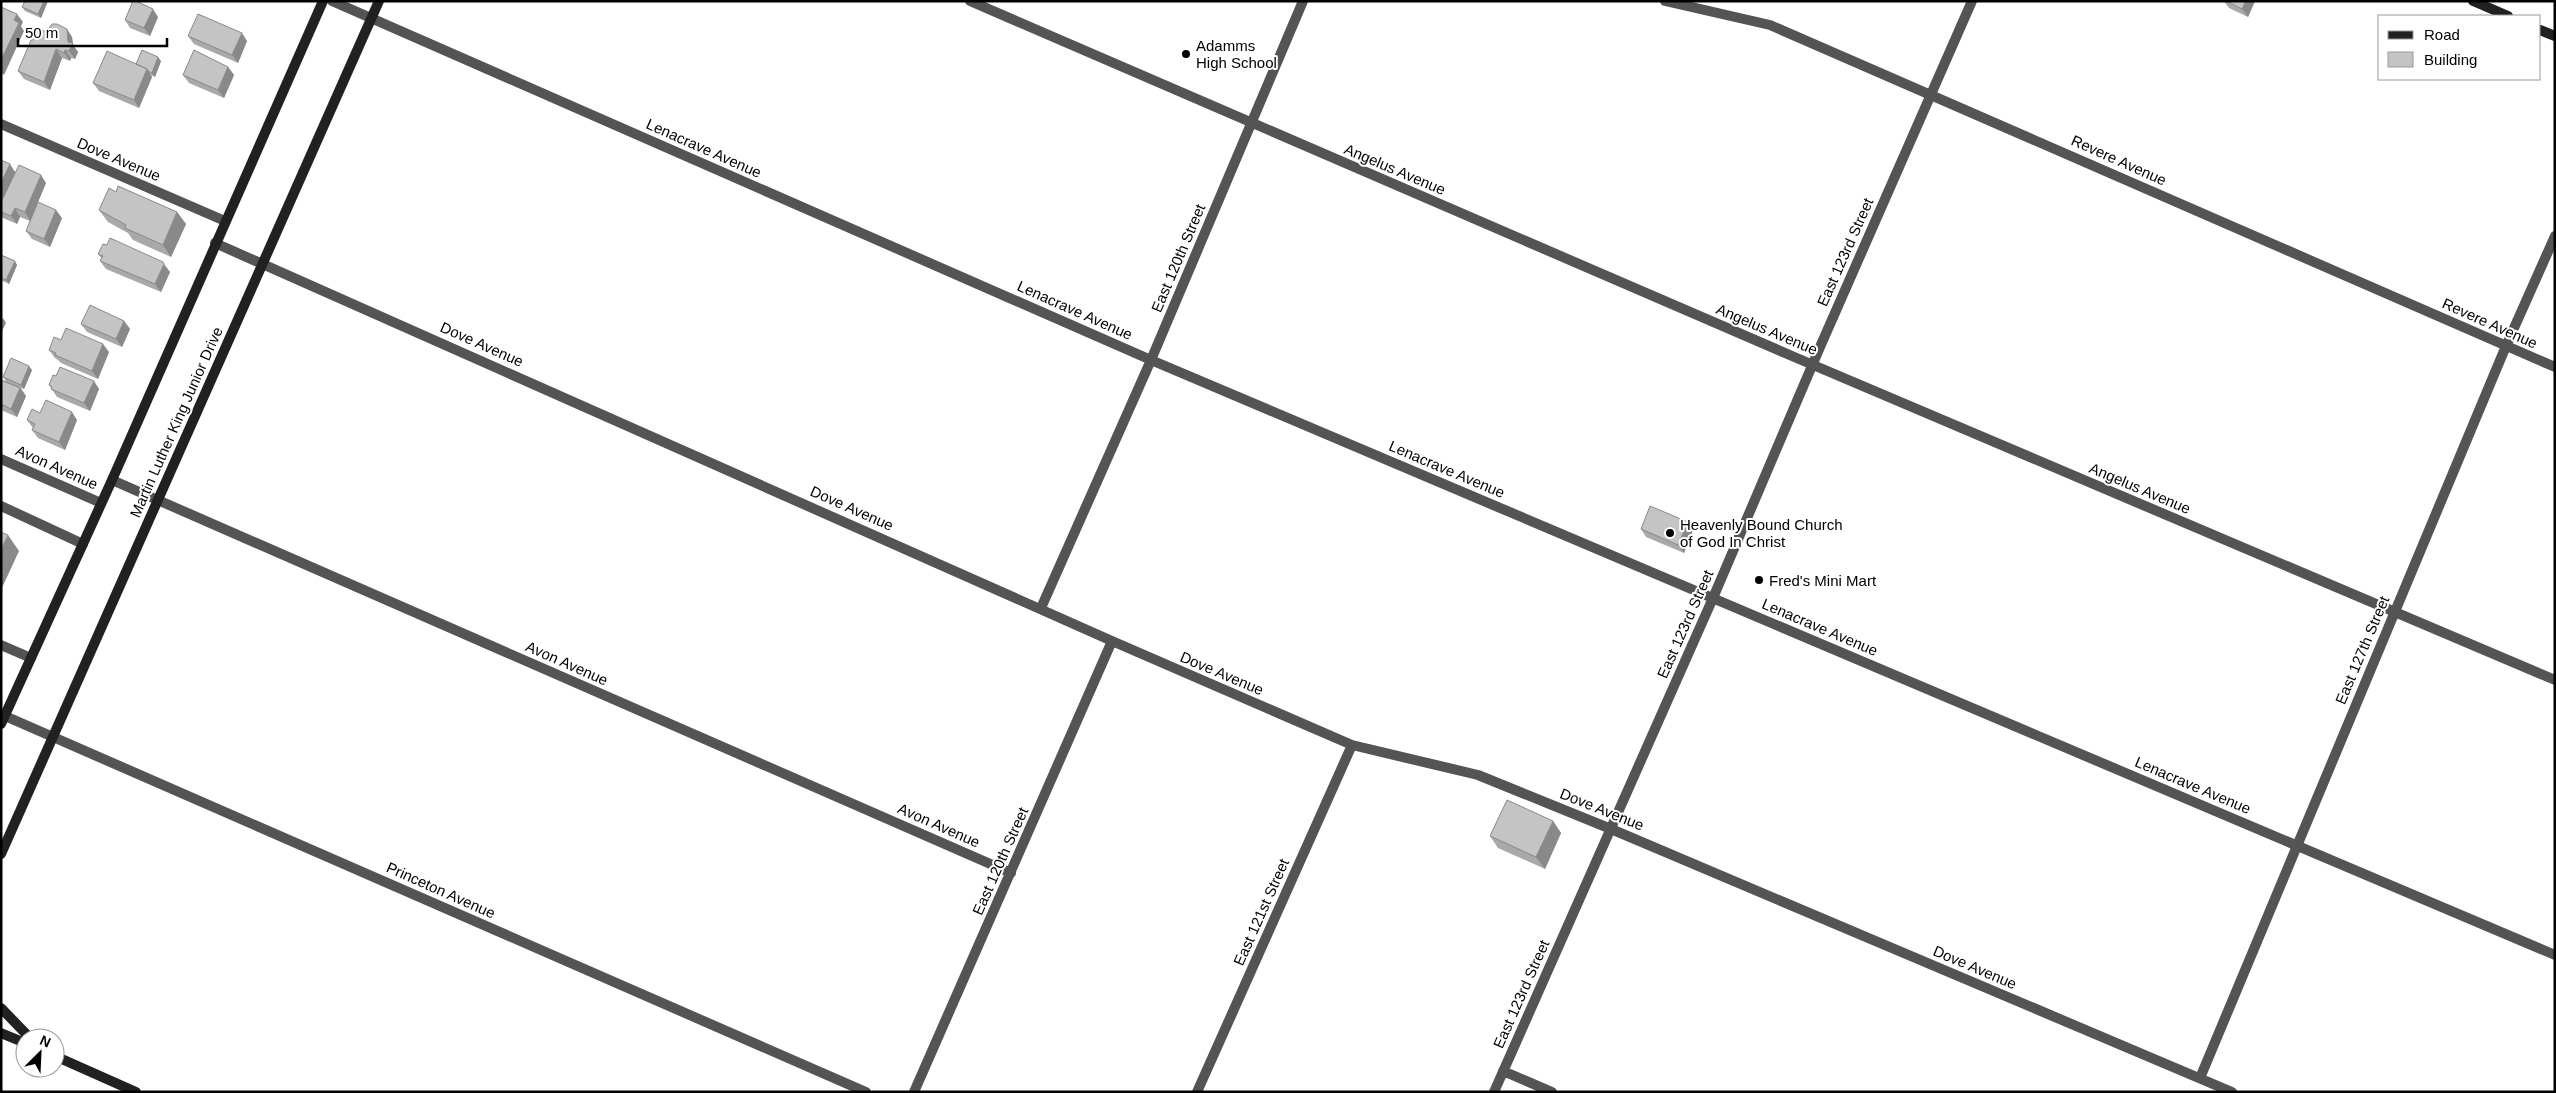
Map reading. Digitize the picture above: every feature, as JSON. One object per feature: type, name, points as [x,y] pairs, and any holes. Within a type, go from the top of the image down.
[{"type":"main road","points":[[3,720],[112,480],[323,1]]},
{"type":"main road","name":"Martin Luther King Junior Drive","points":[[1,854],[379,1]]},
{"type":"main road","points":[[2473,1],[2506,15]]},
{"type":"main road","points":[[2541,30],[2555,36]]},
{"type":"main road","points":[[1,1008],[20,1028]]},
{"type":"main road","points":[[1,1033],[15,1039]]},
{"type":"main road","points":[[65,1060],[136,1092]]},
{"type":"street","name":"Lenacrave Avenue","points":[[332,1],[1151,360],[2555,955]]},
{"type":"street","name":"Angelus Avenue","points":[[970,1],[1812,364],[2555,680]]},
{"type":"street","name":"East 120th Street","points":[[1041,608],[1151,360],[1303,1]]},
{"type":"street","name":"Revere Avenue","points":[[1665,1],[1770,25],[2555,367]]},
{"type":"street","name":"East 123rd Street","points":[[1494,1092],[1713,598],[1812,364],[1972,1]]},
{"type":"street","name":"Dove Avenue","points":[[1,124],[225,221]]},
{"type":"street","name":"East 127th Street","points":[[2200,1078],[2506,346],[2555,236]]},
{"type":"street","name":"Dove Avenue","points":[[215,243],[1112,641],[1352,745],[1478,775],[1611,829],[2232,1092]]},
{"type":"street","name":"Avon Avenue","points":[[1,459],[101,503]]},
{"type":"street","name":"Avon Avenue","points":[[112,480],[1011,873]]},
{"type":"street","points":[[1,506],[83,544]]},
{"type":"street","name":"East 120th Street","points":[[914,1092],[1112,641]]},
{"type":"street","points":[[1,645],[31,658]]},
{"type":"street","name":"Princeton Avenue","points":[[3,720],[52,736],[866,1092]]},
{"type":"street","name":"East 121st Street","points":[[1197,1092],[1352,745]]},
{"type":"street","points":[[1503,1071],[1552,1092]]},
{"type":"building","points":[[25,1],[44,1],[38,14],[22,7]]},
{"type":"building","points":[[133,1],[153,9],[144,28],[125,20]]},
{"type":"building","points":[[2226,1],[2246,1],[2242,9]]},
{"type":"building","points":[[1,7],[17,14],[14,20],[19,23],[1,60]]},
{"type":"building","points":[[198,14],[242,33],[232,55],[188,36]]},
{"type":"building","points":[[52,24],[57,24],[67,29],[68,42],[73,43],[69,51],[65,50],[64,53],[56,49],[44,82],[18,71],[38,28],[46,32]]},
{"type":"building","points":[[142,50],[158,57],[152,73],[136,64]]},
{"type":"building","points":[[194,50],[228,67],[218,90],[183,75]]},
{"type":"building","points":[[107,51],[147,69],[134,100],[93,83]]},
{"type":"building","points":[[1,160],[10,164],[1,183]]},
{"type":"building","points":[[19,165],[41,175],[25,212],[15,208],[11,216],[1,212],[1,202]]},
{"type":"building","points":[[118,186],[177,212],[163,245],[125,228],[126,225],[99,210],[109,188],[116,192]]},
{"type":"building","points":[[38,202],[56,210],[44,239],[26,231]]},
{"type":"building","points":[[110,238],[163,262],[164,264],[155,284],[100,261],[103,256],[98,254],[103,244],[107,245]]},
{"type":"building","points":[[1,255],[15,261],[6,280],[1,278]]},
{"type":"building","points":[[90,305],[124,321],[116,339],[81,324]]},
{"type":"building","points":[[66,328],[103,344],[92,371],[55,355],[56,353],[49,350],[54,337],[61,340]]},
{"type":"building","points":[[11,358],[29,366],[21,385],[3,377]]},
{"type":"building","points":[[60,367],[94,381],[84,403],[51,389],[52,387],[49,385],[53,375],[56,376]]},
{"type":"building","points":[[1,380],[20,388],[11,409],[1,404]]},
{"type":"building","points":[[46,400],[72,412],[59,442],[32,430],[35,424],[27,420],[32,409],[40,413]]},
{"type":"building","name":"Heavenly Bound Church of God In Christ","points":[[1650,506],[1688,522],[1678,545],[1641,529]]},
{"type":"building","points":[[1,532],[8,535],[1,550]]},
{"type":"building","points":[[1507,800],[1553,821],[1536,857],[1490,836]]},
{"type":"place","name":"Adamms High School","points":[[1186,54]]},
{"type":"place","name":"Heavenly Bound Church of God In Christ","points":[[1670,533]]},
{"type":"place","name":"Fred's Mini Mart","points":[[1759,580]]}]
